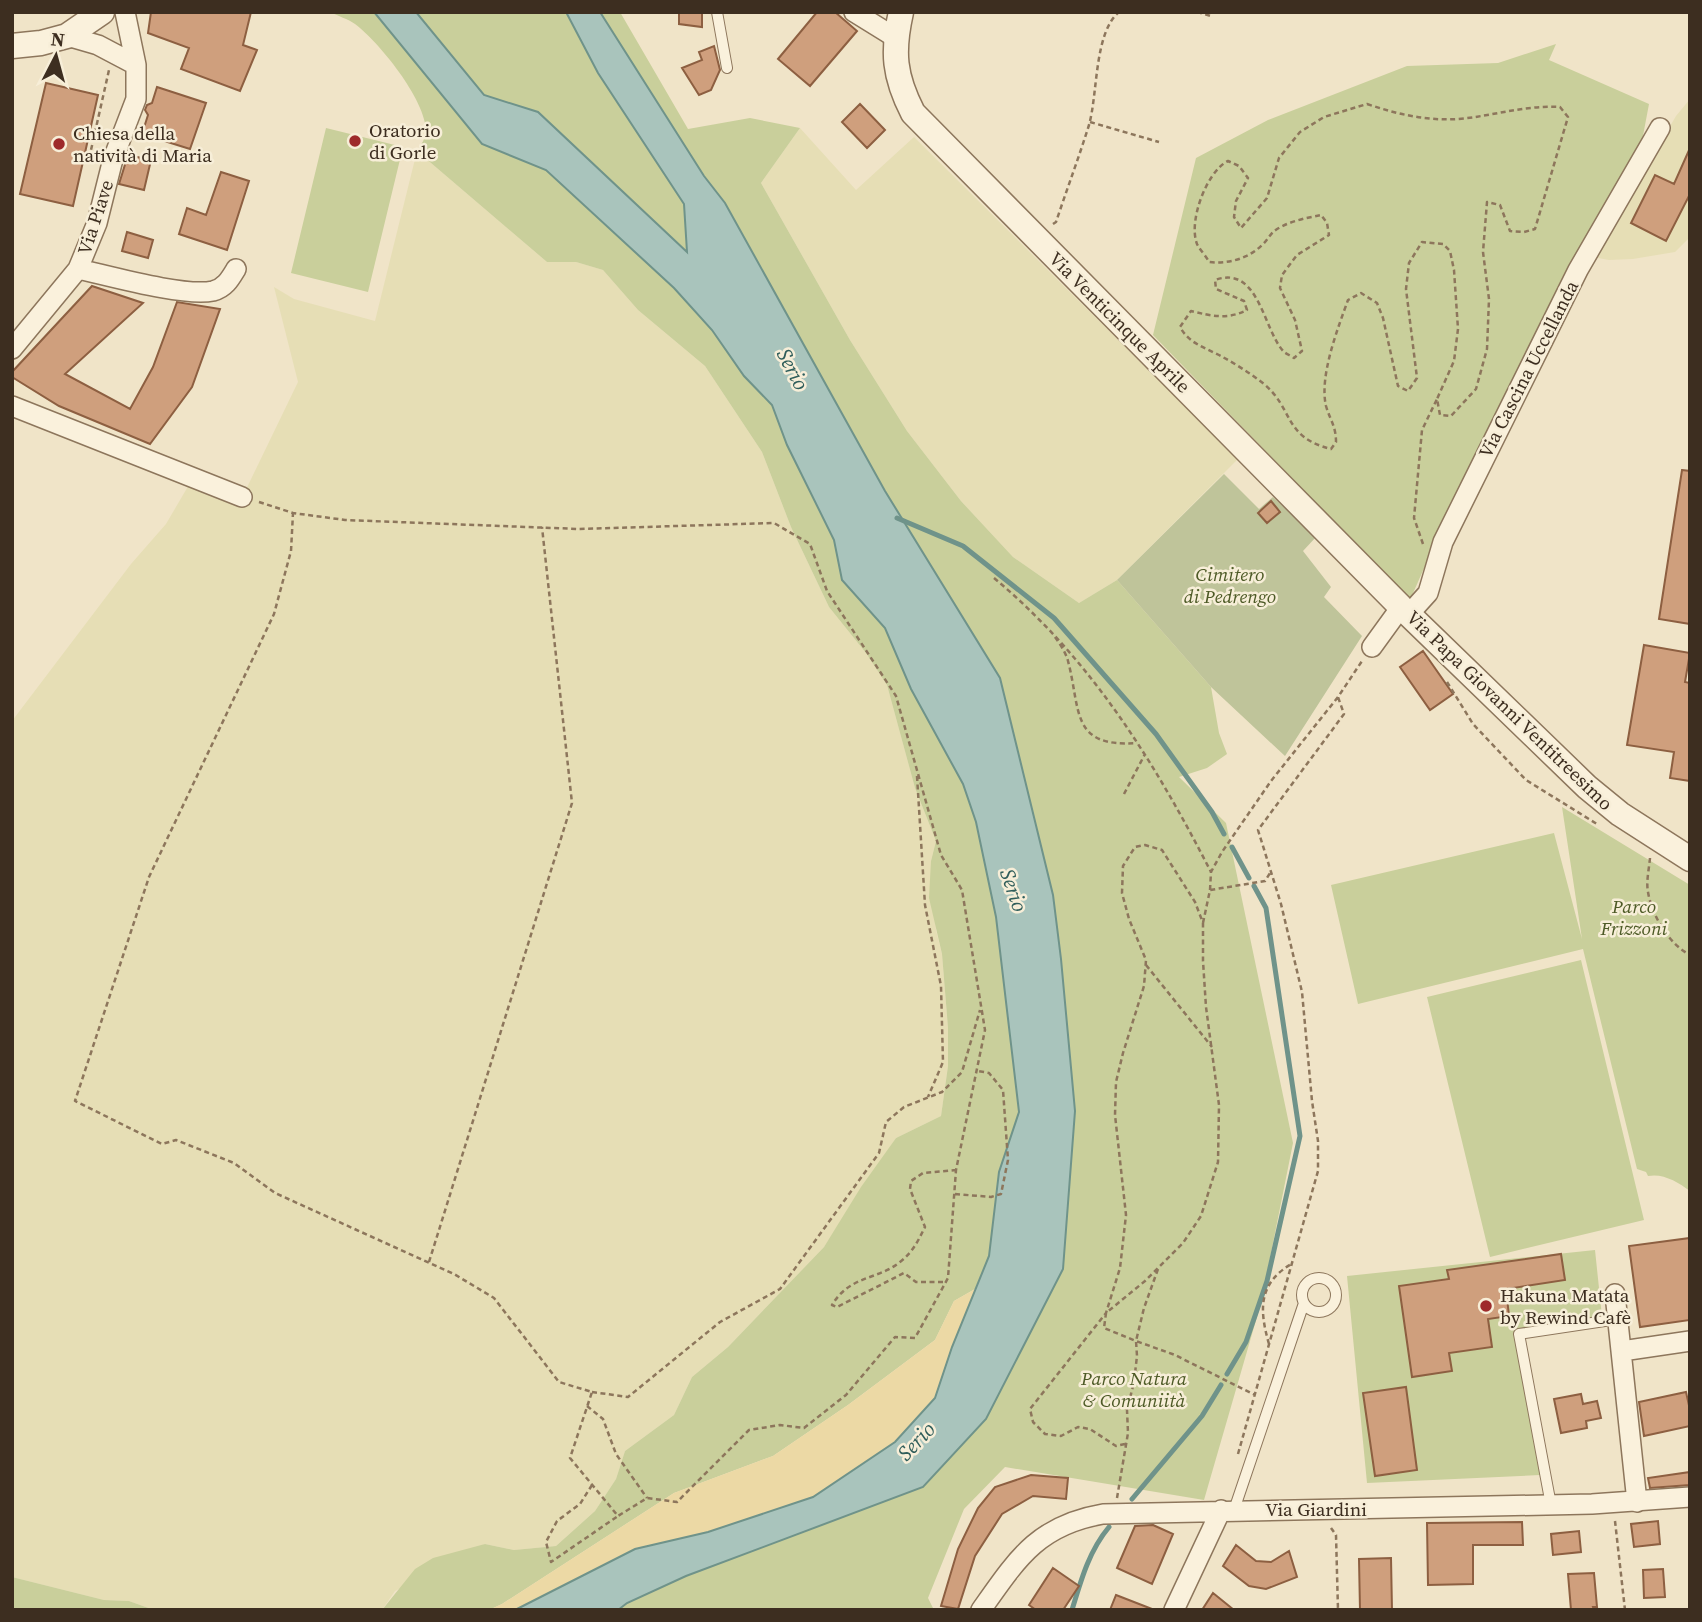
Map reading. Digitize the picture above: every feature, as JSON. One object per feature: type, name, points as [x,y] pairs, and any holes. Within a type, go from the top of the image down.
[{"type":"street","points":[[12,46],[41,43],[67,36],[102,12]]},
{"type":"street","name":"Via Piave","points":[[12,349],[78,269],[97,223],[113,159],[136,99],[136,65],[125,12]]},
{"type":"street","points":[[854,12],[896,38]]},
{"type":"street","name":"Via Venticinque Aprile","points":[[901,12],[895,65],[901,89],[913,113],[1405,611]]},
{"type":"street","points":[[67,36],[98,45],[136,65]]},
{"type":"street","name":"Via Cascina Uccellanda","points":[[1372,647],[1405,611],[1428,593],[1443,542],[1496,432],[1523,384],[1577,270],[1660,128]]},
{"type":"street","points":[[78,269],[191,292],[215,290],[228,282],[236,269]]},
{"type":"street","points":[[12,406],[237,495]]},
{"type":"street","name":"Via Papa Giovanni Ventitreesimo","points":[[1405,611],[1587,787],[1620,814],[1690,859]]},
{"type":"street","points":[[1615,1294],[1637,1502]]},
{"type":"street","points":[[1622,1351],[1690,1341]]},
{"type":"street","name":"Via Giardini","points":[[981,1610],[1027,1550],[1041,1537],[1063,1524],[1103,1514],[1551,1505],[1690,1497]]},
{"type":"street","points":[[1174,1610],[1228,1510]]},
{"type":"lane","points":[[717,12],[727,68]]},
{"type":"lane","points":[[1228,1510],[1304,1303]]},
{"type":"lane","points":[[1551,1505],[1519,1334],[1618,1319]]},
{"type":"path","points":[[1056,222],[1090,122],[1100,60],[1110,20],[1119,12]]},
{"type":"path","points":[[1197,12],[1211,16]]},
{"type":"path","points":[[89,159],[110,64]]},
{"type":"path","points":[[1437,399],[1440,415],[1451,416],[1476,389],[1487,349],[1489,299],[1483,252],[1487,202],[1500,205],[1510,231],[1524,232],[1535,229],[1568,117],[1560,107],[1535,106],[1458,119],[1428,119],[1405,116],[1367,104],[1324,117],[1300,132],[1279,158],[1267,198],[1241,228],[1234,217],[1236,201],[1248,178],[1239,166],[1228,161],[1220,165],[1212,177],[1195,218],[1196,243],[1209,262],[1224,264],[1246,256],[1261,247],[1273,232],[1308,218],[1321,215],[1327,223],[1329,235],[1297,255],[1282,275],[1280,288],[1295,320],[1302,351],[1294,358],[1284,352],[1248,287],[1234,277],[1215,280],[1216,289],[1244,301],[1247,310],[1234,317],[1215,317],[1191,311],[1180,327],[1185,337],[1259,380],[1274,393],[1295,430],[1312,444],[1331,449],[1336,442],[1336,428],[1326,406],[1325,383],[1348,300],[1362,293],[1377,303],[1389,340],[1398,386],[1408,391],[1417,378],[1406,289],[1409,263],[1422,242],[1443,244],[1450,251],[1458,329],[1454,361],[1422,430],[1414,518],[1424,547],[1438,559]]},
{"type":"path","points":[[1090,122],[1159,142]]},
{"type":"path","points":[[237,495],[293,513],[345,520],[579,529],[774,523],[810,544],[827,591],[896,696],[941,855],[962,890],[985,1030],[956,1170],[947,1278],[915,1338],[895,1337],[846,1395],[804,1428],[780,1425],[749,1430],[677,1502],[648,1498],[551,1562],[546,1542],[557,1521],[580,1504],[592,1485]]},
{"type":"path","points":[[293,513],[291,551],[274,614],[149,877],[75,1101],[162,1144],[176,1140],[234,1163],[275,1193],[454,1274],[494,1298],[559,1382],[592,1392],[628,1398],[720,1322],[780,1289],[880,1153],[886,1122],[904,1107],[942,1092],[962,1072],[981,1006]]},
{"type":"path","points":[[429,1262],[572,803],[542,527]]},
{"type":"path","points":[[994,578],[1052,631],[1092,677],[1145,754],[1211,872]]},
{"type":"path","points":[[1052,631],[1068,659],[1079,716],[1087,730],[1101,741],[1115,745],[1138,743]]},
{"type":"path","points":[[1125,1444],[1116,1446],[1090,1429],[1078,1427],[1061,1436],[1045,1434],[1033,1422],[1030,1409],[1106,1313],[1183,1244],[1201,1216],[1218,1162],[1219,1105],[1203,961],[1203,923],[1211,872],[1261,794],[1338,697],[1372,647]]},
{"type":"path","points":[[1236,1462],[1318,1171],[1318,1141],[1303,992],[1281,904],[1258,830],[1344,714],[1338,697]]},
{"type":"path","points":[[1125,794],[1145,754]]},
{"type":"path","points":[[917,769],[925,905],[941,986],[943,1062],[927,1098]]},
{"type":"path","points":[[1203,923],[1195,902],[1162,850],[1146,845],[1135,847],[1123,866],[1122,892],[1146,965],[1144,986],[1116,1083],[1115,1115],[1126,1215],[1120,1268],[1111,1292],[1104,1328],[1175,1355],[1255,1395]]},
{"type":"path","points":[[1650,856],[1647,891],[1660,925],[1680,950],[1690,955]]},
{"type":"path","points":[[1210,890],[1265,881],[1271,871]]},
{"type":"path","points":[[1146,965],[1212,1048]]},
{"type":"path","points":[[954,1194],[991,1197],[1001,1194],[1009,1160],[1003,1090],[989,1073],[978,1071]]},
{"type":"path","points":[[945,1283],[916,1282],[904,1273],[837,1307],[832,1305],[839,1293],[866,1276],[898,1264],[915,1247],[925,1227],[911,1189],[911,1181],[923,1172],[956,1170]]},
{"type":"path","points":[[1269,1344],[1263,1323],[1264,1296],[1275,1273],[1293,1264]]},
{"type":"path","points":[[1116,1501],[1128,1433],[1127,1410],[1138,1356],[1136,1341],[1158,1268]]},
{"type":"path","points":[[592,1392],[570,1458],[618,1516]]},
{"type":"path","points":[[587,1406],[603,1419],[616,1454],[648,1498]]},
{"type":"path","points":[[1613,1503],[1625,1610]]},
{"type":"path","points":[[1328,1508],[1327,1520],[1336,1535],[1338,1610]]},
{"type":"shaded area","points":[[1690,99],[1690,237],[1675,252],[1633,259],[1609,260],[1593,257],[1676,116]]},
{"type":"shaded area","points":[[800,128],[856,190],[914,137],[1238,459],[1117,580],[1079,603],[1013,557],[961,501],[907,431],[850,340],[761,183]]},
{"type":"shaded area","points":[[417,151],[547,262],[576,262],[603,270],[638,310],[705,366],[762,452],[791,527],[829,607],[866,653],[887,685],[915,788],[936,841],[931,861],[948,1028],[948,1066],[941,1116],[896,1138],[824,1247],[728,1347],[692,1377],[674,1415],[625,1451],[616,1479],[595,1511],[556,1546],[514,1550],[485,1544],[395,1591],[382,1610],[154,1610],[129,1601],[104,1600],[12,1577],[12,721],[131,564],[166,524],[190,483],[239,504],[298,382],[274,287],[294,299],[375,321]]},
{"type":"green space","points":[[330,12],[374,12],[482,144],[546,170],[674,288],[712,330],[744,376],[772,405],[787,445],[834,540],[842,580],[885,628],[911,689],[963,784],[976,822],[996,917],[1019,1112],[999,1172],[989,1256],[975,1289],[954,1301],[935,1340],[848,1405],[773,1456],[674,1493],[489,1610],[382,1610],[415,1569],[433,1558],[485,1544],[514,1550],[556,1546],[595,1511],[616,1479],[625,1451],[674,1415],[692,1377],[728,1347],[824,1247],[861,1187],[896,1138],[941,1116],[948,1066],[948,1028],[942,954],[929,898],[931,861],[936,841],[915,788],[887,685],[866,653],[829,607],[791,527],[762,452],[705,366],[638,310],[603,270],[576,262],[547,262],[417,151],[426,132],[424,119],[400,73],[365,33],[352,22]]},
{"type":"green space","points":[[416,12],[566,12],[598,73],[684,204],[687,253],[538,112],[484,96]]},
{"type":"green space","name":"Parco Natura & Comuniità","points":[[600,12],[620,12],[688,129],[750,118],[800,128],[761,183],[850,340],[907,431],[961,501],[1013,557],[1079,603],[1117,580],[1211,687],[1219,733],[1227,754],[1207,768],[1179,777],[1226,823],[1293,1143],[1261,1303],[1204,1500],[1005,1467],[964,1509],[928,1598],[934,1610],[618,1610],[627,1603],[686,1576],[923,1487],[986,1419],[1063,1269],[1075,1111],[1053,895],[1000,678],[885,491],[725,203],[704,176]]},
{"type":"green space","points":[[1556,44],[1549,60],[1649,104],[1639,157],[1448,514],[1410,600],[1153,335],[1196,158],[1268,120],[1407,66],[1498,63]]},
{"type":"green space","points":[[326,128],[403,147],[368,292],[291,273]]},
{"type":"green space","name":"Cimitero di Pedrengo","points":[[1224,474],[1259,509],[1273,497],[1316,537],[1303,551],[1331,587],[1324,597],[1362,636],[1285,756],[1211,687],[1117,580]]},
{"type":"green space","name":"Parco Frizzoni","points":[[1562,807],[1690,885],[1690,1191],[1670,1179],[1648,1176],[1646,1172],[1637,1169],[1583,949],[1358,1004],[1331,885],[1554,833],[1582,939]]},
{"type":"green space","points":[[1581,960],[1644,1220],[1490,1257],[1427,997]]},
{"type":"green space","points":[[1595,1250],[1603,1326],[1525,1335],[1540,1475],[1367,1483],[1347,1276]]},
{"type":"green space","points":[[12,1577],[104,1600],[129,1601],[154,1610],[12,1610]]},
{"type":"sand","points":[[975,1289],[935,1398],[895,1442],[813,1497],[708,1532],[635,1549],[515,1610],[489,1610],[674,1493],[773,1456],[848,1405],[935,1340],[954,1301]]},
{"type":"water","name":"Serio","points":[[374,12],[416,12],[484,95],[538,112],[687,252],[684,204],[598,73],[566,12],[600,12],[704,176],[725,203],[885,491],[1000,678],[1053,895],[1075,1111],[1063,1269],[986,1419],[923,1487],[686,1576],[627,1603],[618,1610],[515,1610],[635,1549],[708,1532],[813,1497],[895,1442],[935,1398],[952,1347],[989,1256],[999,1172],[1019,1112],[996,917],[976,822],[963,784],[911,689],[885,628],[842,580],[834,540],[787,445],[772,405],[744,376],[712,330],[674,288],[546,170],[482,144]]},
{"type":"building","points":[[151,12],[251,12],[243,45],[257,50],[240,91],[181,69],[189,48],[148,33]]},
{"type":"building","points":[[679,12],[702,12],[702,27],[679,24]]},
{"type":"building","points":[[817,12],[835,12],[857,31],[810,86],[778,59]]},
{"type":"building","points":[[714,46],[720,70],[711,90],[699,95],[682,68],[702,60],[699,52]]},
{"type":"building","name":"Chiesa della natività di Maria","points":[[46,83],[98,95],[73,206],[20,194]]},
{"type":"building","points":[[157,87],[206,103],[190,149],[142,134],[148,115],[145,110],[147,105],[152,103]]},
{"type":"building","points":[[860,104],[885,130],[867,148],[842,122]]},
{"type":"building","points":[[1690,148],[1690,194],[1666,241],[1631,223],[1655,175],[1674,184]]},
{"type":"building","points":[[128,155],[151,160],[144,190],[119,184]]},
{"type":"building","points":[[221,172],[249,181],[227,250],[179,234],[187,208],[206,215]]},
{"type":"building","points":[[127,232],[153,240],[148,258],[122,251]]},
{"type":"building","points":[[92,286],[143,303],[65,374],[130,409],[153,367],[177,302],[220,309],[192,387],[150,444],[59,406],[12,377],[12,372]]},
{"type":"building","points":[[1682,470],[1690,471],[1690,624],[1659,619]]},
{"type":"building","points":[[1271,501],[1280,512],[1267,523],[1258,513]]},
{"type":"building","points":[[1644,645],[1690,653],[1685,682],[1690,683],[1690,781],[1670,778],[1674,752],[1627,745]]},
{"type":"building","points":[[1423,651],[1453,694],[1430,710],[1400,667]]},
{"type":"building","points":[[1690,1238],[1690,1320],[1640,1327],[1629,1246]]},
{"type":"building","points":[[1561,1254],[1565,1280],[1506,1289],[1509,1316],[1488,1319],[1492,1347],[1449,1353],[1452,1371],[1412,1377],[1399,1286],[1449,1279],[1447,1270]]},
{"type":"building","points":[[1406,1387],[1417,1470],[1375,1476],[1363,1393]]},
{"type":"building","points":[[1686,1392],[1690,1426],[1644,1436],[1639,1402]]},
{"type":"building","points":[[1581,1394],[1583,1404],[1597,1401],[1601,1418],[1586,1421],[1587,1428],[1561,1433],[1554,1399]]},
{"type":"building","points":[[1690,1472],[1690,1485],[1650,1488],[1648,1478]]},
{"type":"building","points":[[1031,1475],[1068,1478],[1066,1499],[1033,1496],[1002,1514],[975,1556],[958,1609],[941,1606],[958,1549],[978,1508],[995,1487]]},
{"type":"building","points":[[1658,1521],[1660,1544],[1634,1547],[1631,1524]]},
{"type":"building","points":[[1522,1522],[1523,1545],[1473,1545],[1473,1584],[1428,1585],[1427,1523]]},
{"type":"building","points":[[1153,1525],[1173,1534],[1152,1584],[1117,1568],[1135,1526]]},
{"type":"building","points":[[1579,1531],[1581,1552],[1553,1555],[1551,1534]]},
{"type":"building","points":[[1236,1545],[1256,1561],[1271,1562],[1289,1551],[1297,1577],[1266,1589],[1249,1586],[1223,1566]]},
{"type":"building","points":[[1391,1558],[1392,1610],[1360,1610],[1359,1559]]},
{"type":"building","points":[[1053,1568],[1079,1586],[1063,1610],[1036,1610],[1029,1605]]},
{"type":"building","points":[[1663,1569],[1665,1597],[1644,1598],[1643,1570]]},
{"type":"building","points":[[1594,1573],[1597,1607],[1593,1607],[1594,1610],[1571,1610],[1568,1574]]},
{"type":"building","points":[[1213,1593],[1234,1610],[1202,1610]]},
{"type":"building","points":[[1116,1595],[1152,1609],[1152,1610],[1110,1610]]},
{"type":"waterway","points":[[897,518],[963,546],[1054,618],[1156,734],[1212,812],[1224,834]]},
{"type":"waterway","points":[[1232,847],[1249,878]]},
{"type":"waterway","points":[[1227,1374],[1246,1342],[1267,1281],[1300,1136],[1266,908],[1254,886]]},
{"type":"waterway","points":[[1132,1499],[1202,1416],[1221,1385]]},
{"type":"waterway","points":[[1072,1610],[1091,1556],[1109,1527]]},
{"type":"place","name":"Oratorio di Gorle","points":[[355,141]]},
{"type":"place","name":"Chiesa della natività di Maria","points":[[59,144]]},
{"type":"place","name":"Hakuna Matata by Rewind Cafè","points":[[1486,1306]]}]
